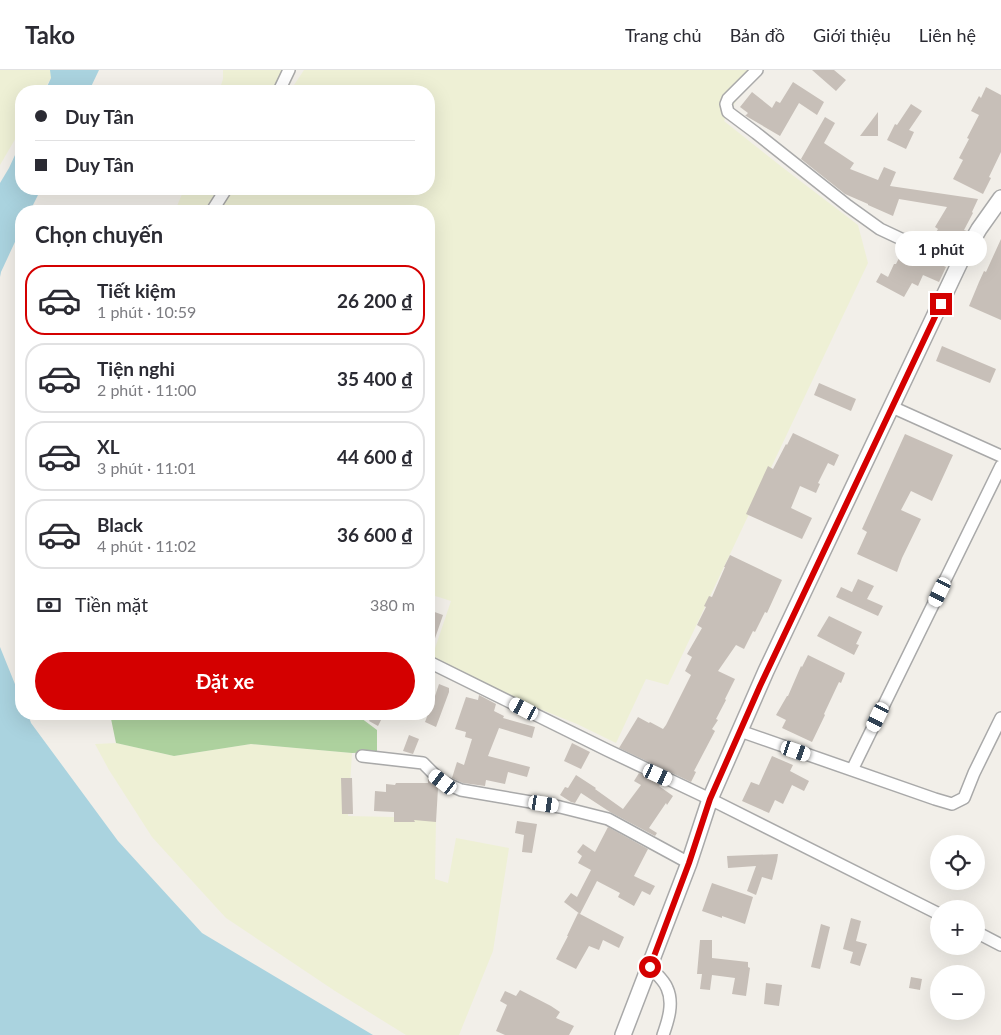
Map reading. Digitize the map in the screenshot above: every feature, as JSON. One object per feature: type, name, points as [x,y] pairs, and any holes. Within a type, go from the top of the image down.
[{"type":"street","points":[[282,85],[289,70]]},
{"type":"street","points":[[757,70],[728,100],[726,104],[728,112],[880,229],[914,245],[961,260]]},
{"type":"street","points":[[624,1035],[689,863],[710,799],[770,663],[961,260],[979,229],[1001,198]]},
{"type":"street","points":[[892,407],[1001,456]]},
{"type":"street","points":[[852,770],[1001,466]]},
{"type":"street","points":[[435,665],[606,750],[710,799],[930,909]]},
{"type":"street","points":[[740,731],[935,800],[952,804],[964,798],[1001,718]]},
{"type":"street","points":[[362,756],[423,763],[443,782],[461,790],[560,807],[608,819],[689,863]]},
{"type":"street","points":[[985,937],[1001,945]]},
{"type":"street","points":[[650,967],[667,986],[669,993],[670,1010],[663,1035]]},
{"type":"green space","points":[[0,70],[51,70],[51,78],[47,85],[15,85],[15,139],[0,165]]},
{"type":"green space","points":[[223,70],[294,70],[285,85],[221,85]]},
{"type":"green space","points":[[304,70],[755,70],[724,121],[858,225],[868,263],[668,685],[646,679],[616,743],[577,724],[435,665],[435,648],[451,601],[435,596],[435,205],[177,205],[182,195],[435,195],[435,85],[294,85]]},
{"type":"green space","points":[[111,720],[364,720],[377,730],[377,752],[352,753],[251,744],[174,756],[116,743]]},
{"type":"green space","points":[[116,743],[174,756],[251,744],[352,753],[348,816],[436,818],[435,879],[448,883],[456,838],[509,848],[493,951],[459,1035],[406,1035],[335,991],[226,918],[152,837],[109,770],[95,744]]},
{"type":"water","points":[[50,70],[99,70],[92,85],[48,85],[51,78]]},
{"type":"water","points":[[15,155],[15,195],[38,195],[33,205],[15,205],[15,242],[0,277],[0,183]]},
{"type":"water","points":[[0,647],[15,684],[15,720],[30,720],[118,841],[202,933],[373,1035],[0,1035]]},
{"type":"building","points":[[812,70],[834,70],[846,80],[836,91]]},
{"type":"building","points":[[793,82],[824,102],[817,115],[799,103],[780,136],[745,116],[748,113],[740,107],[752,92],[772,108],[776,101],[780,103]]},
{"type":"building","points":[[986,87],[1001,95],[1001,152],[983,194],[953,179],[963,160],[959,158],[969,139],[967,138],[979,115],[971,111],[979,96],[981,98]]},
{"type":"building","points":[[911,104],[922,111],[909,130],[914,132],[906,149],[887,140],[895,124],[897,125]]},
{"type":"building","points":[[878,112],[878,136],[860,136]]},
{"type":"building","points":[[825,117],[835,123],[824,143],[854,163],[850,169],[878,180],[884,167],[896,172],[890,186],[978,199],[964,230],[967,231],[956,250],[933,237],[938,229],[935,227],[947,207],[899,199],[893,216],[845,194],[801,159]]},
{"type":"building","points":[[1001,239],[1001,320],[969,306],[984,271],[986,272]]},
{"type":"building","points":[[904,248],[946,267],[939,282],[923,275],[918,286],[912,283],[904,297],[876,282],[881,273],[888,277]]},
{"type":"building","points":[[942,346],[996,369],[990,383],[936,361]]},
{"type":"building","points":[[819,383],[856,399],[851,411],[814,395]]},
{"type":"building","points":[[793,433],[839,455],[834,466],[828,463],[818,483],[820,484],[816,493],[800,486],[791,508],[812,518],[802,539],[746,514],[768,466],[773,469]]},
{"type":"building","points":[[905,434],[953,455],[932,501],[911,491],[901,510],[921,519],[897,572],[857,554],[867,532],[862,529]]},
{"type":"building","points":[[730,555],[782,580],[767,613],[765,612],[744,649],[736,645],[718,671],[735,679],[716,719],[718,720],[712,729],[715,731],[694,771],[696,772],[691,782],[619,748],[638,717],[663,729],[666,725],[691,675],[685,671],[692,657],[687,654],[702,628],[697,625],[706,607],[704,606],[709,596],[712,597]]},
{"type":"building","points":[[858,579],[874,586],[867,599],[883,606],[878,616],[836,597],[841,587],[852,592]]},
{"type":"building","points":[[435,612],[443,615],[435,638]]},
{"type":"building","points":[[829,616],[862,632],[856,644],[859,645],[854,655],[817,636]]},
{"type":"building","points":[[808,655],[845,673],[841,683],[839,682],[812,742],[782,728],[786,720],[776,715],[788,696]]},
{"type":"building","points":[[439,684],[449,688],[436,727],[425,722],[426,720],[435,720],[435,696]]},
{"type":"building","points":[[479,695],[496,704],[494,711],[504,716],[503,718],[535,727],[532,738],[499,728],[488,756],[530,767],[527,777],[508,772],[505,784],[486,780],[485,786],[463,783],[452,778],[457,762],[464,765],[472,739],[465,737],[466,732],[455,729],[466,697],[478,700]]},
{"type":"building","points":[[370,720],[381,720],[378,726]]},
{"type":"building","points":[[409,735],[419,739],[413,754],[403,751]]},
{"type":"building","points":[[572,743],[590,752],[581,769],[564,761]]},
{"type":"building","points":[[772,756],[793,765],[790,771],[809,781],[804,791],[792,785],[783,804],[775,800],[769,813],[742,801],[751,782],[759,785]]},
{"type":"building","points":[[639,773],[661,784],[659,786],[673,796],[649,828],[657,833],[655,836],[610,812],[581,793],[575,803],[560,795],[565,787],[568,788],[576,775],[623,809],[641,785],[634,781]]},
{"type":"building","points":[[341,778],[352,778],[353,814],[342,814]]},
{"type":"building","points":[[428,779],[438,788],[436,822],[414,820],[415,822],[394,822],[394,812],[374,811],[375,791],[386,792],[386,784],[428,783]]},
{"type":"building","points":[[517,821],[537,824],[532,853],[522,852],[524,835],[515,833]]},
{"type":"building","points":[[608,827],[648,849],[634,876],[655,886],[650,895],[642,891],[634,906],[618,897],[620,893],[597,881],[580,914],[564,902],[571,893],[577,897],[591,870],[578,863],[582,856],[577,852],[583,844],[595,852]]},
{"type":"building","points":[[778,854],[772,880],[762,877],[756,895],[747,891],[756,866],[728,868],[727,856]]},
{"type":"building","points":[[712,883],[753,897],[745,924],[702,911]]},
{"type":"building","points":[[578,913],[624,937],[619,948],[603,940],[599,950],[589,946],[576,969],[556,959]]},
{"type":"building","points":[[851,918],[861,921],[856,941],[867,944],[860,966],[850,963],[853,952],[843,949]]},
{"type":"building","points":[[821,924],[830,927],[820,969],[811,967]]},
{"type":"building","points":[[700,940],[712,940],[712,958],[748,962],[748,967],[750,968],[746,996],[732,994],[735,978],[712,975],[710,990],[700,989],[702,974],[697,974]]},
{"type":"building","points":[[911,977],[922,979],[920,990],[909,988]]},
{"type":"building","points":[[766,983],[782,985],[779,1006],[764,1004]]},
{"type":"building","points":[[520,990],[560,1012],[556,1018],[574,1026],[569,1035],[505,1035],[496,1031],[507,1005],[500,1001],[505,991],[516,996]]},
{"type":"route","points":[[650,967],[689,863],[710,799],[783,636],[941,304]]}]
